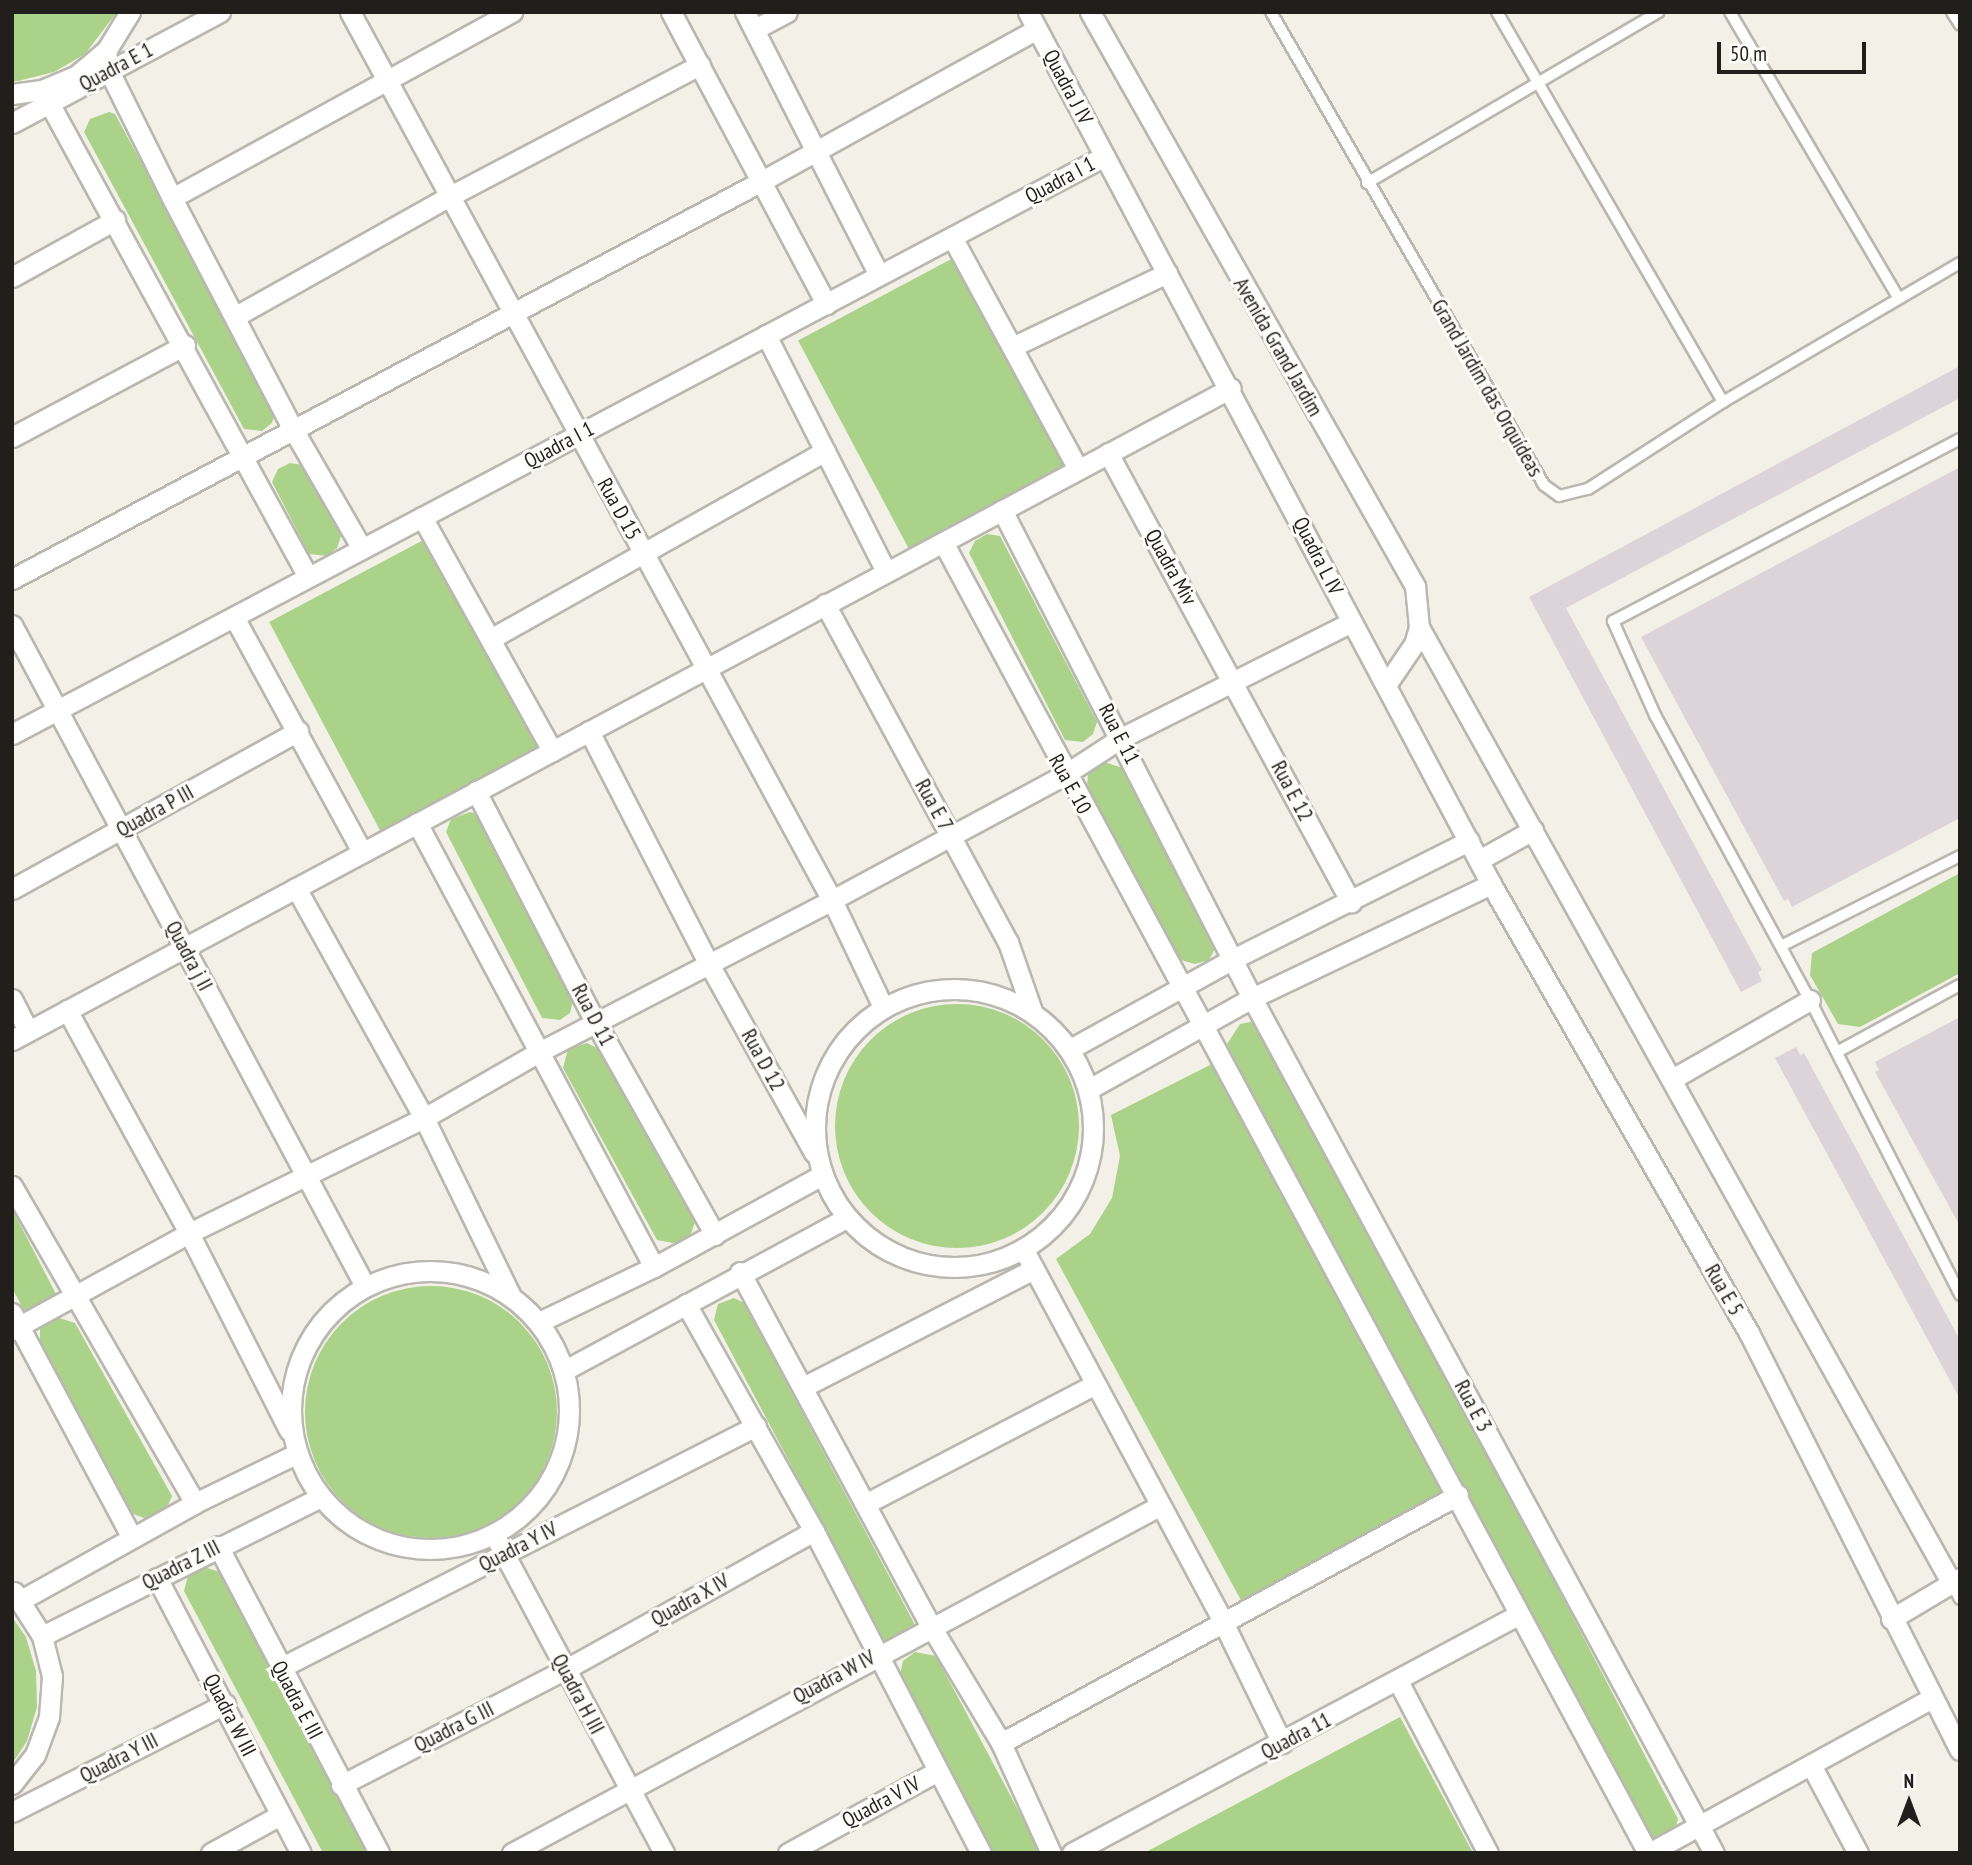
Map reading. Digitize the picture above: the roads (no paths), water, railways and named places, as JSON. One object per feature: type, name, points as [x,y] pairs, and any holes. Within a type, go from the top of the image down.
[{"type":"street","points":[[130,12],[108,61],[172,198],[294,431],[362,549]]},
{"type":"street","name":"Quadra E 1","points":[[12,123],[47,96],[108,61],[220,12]]},
{"type":"street","name":"Rua D 15","points":[[351,12],[515,312],[704,669],[832,900],[883,1007]]},
{"type":"street","points":[[172,198],[512,12]]},
{"type":"street","points":[[671,12],[826,304]]},
{"type":"street","points":[[787,12],[750,21],[879,275]]},
{"type":"street","name":"Avenida Grand Jardim","points":[[1090,12],[1289,368],[1398,552],[1415,586],[1419,627]]},
{"type":"street","points":[[12,579],[760,182],[1032,21]]},
{"type":"street","name":"Quadra J IV","points":[[1032,21],[1167,273]]},
{"type":"street","points":[[236,316],[452,195],[700,65]]},
{"type":"street","points":[[12,94],[47,96],[185,345],[240,458],[307,575]]},
{"type":"street","name":"Quadra I 1","points":[[12,734],[234,617],[307,575],[362,549],[1105,156]]},
{"type":"street","points":[[12,277],[114,220]]},
{"type":"street","points":[[952,237],[1078,469]]},
{"type":"street","points":[[1012,348],[1167,273]]},
{"type":"street","name":"Quadra L IV","points":[[1167,273],[1231,388],[1469,841]]},
{"type":"street","points":[[766,335],[886,572]]},
{"type":"street","points":[[12,437],[185,345]]},
{"type":"street","points":[[12,999],[20,1035],[1231,388]]},
{"type":"street","points":[[492,638],[642,551],[825,451]]},
{"type":"street","name":"Quadra Miv","points":[[1108,453],[1233,680]]},
{"type":"street","name":"Rua E 11","points":[[1002,510],[1233,959]]},
{"type":"street","points":[[422,517],[492,638],[552,751]]},
{"type":"street","name":"Rua E 10","points":[[943,542],[1065,775],[1184,985],[1458,1495],[1518,1615],[1649,1853]]},
{"type":"street","name":"Rua E 7","points":[[825,604],[1008,942],[1031,1011]]},
{"type":"street","points":[[234,617],[362,852]]},
{"type":"street","points":[[132,1538],[15,1323],[75,1298],[189,1233],[424,1118],[539,1052],[1065,775],[1121,738],[1352,622]]},
{"type":"street","name":"Quadra j II","points":[[12,625],[365,1286]]},
{"type":"street","points":[[1386,685],[1414,645],[1419,627]]},
{"type":"street","points":[[1419,627],[1957,1586],[1891,1619]]},
{"type":"street","name":"Rua E 12","points":[[1233,680],[1351,902]]},
{"type":"street","name":"Quadra P III","points":[[12,889],[298,731]]},
{"type":"street","name":"Rua D 12","points":[[589,731],[709,964],[846,1218]]},
{"type":"street","name":"Rua D 11","points":[[476,791],[597,1023],[715,1235]]},
{"type":"street","points":[[418,822],[654,1267]]},
{"type":"street","points":[[1479,860],[1533,830]]},
{"type":"street","points":[[1070,1049],[1233,959],[1469,841]]},
{"type":"street","name":"Rua E 5","points":[[1469,841],[1491,884],[1749,1333],[1891,1619],[1960,1750]]},
{"type":"street","points":[[1089,1089],[1252,998],[1491,884]]},
{"type":"street","points":[[296,888],[424,1118],[511,1296]]},
{"type":"street","name":"Rua E 3","points":[[1233,959],[1714,1853]]},
{"type":"street","points":[[539,1322],[715,1235],[819,1166],[814,1113],[825,1071],[849,1034],[883,1007],[932,989],[984,991],[1031,1011],[1070,1049],[1089,1089],[1095,1129],[1089,1168],[1072,1205],[1029,1260],[805,1386]]},
{"type":"street","points":[[1672,1079],[1810,1000]]},
{"type":"street","points":[[66,1010],[189,1233],[321,1497],[344,1519],[371,1536],[401,1546],[433,1549],[495,1534],[543,1492],[559,1464],[570,1412],[565,1370],[539,1322],[511,1296],[477,1278],[440,1270],[401,1273],[365,1286],[329,1312],[304,1349],[291,1391],[295,1444]]},
{"type":"street","points":[[12,1186],[195,1503]]},
{"type":"street","points":[[565,1370],[740,1272],[846,1218],[868,1238],[922,1264],[982,1265],[1029,1260]]},
{"type":"street","points":[[1029,1260],[1222,1620],[1282,1743]]},
{"type":"street","points":[[740,1272],[805,1386],[932,1628],[1001,1743],[1051,1853]]},
{"type":"street","points":[[686,1304],[814,1531],[981,1853]]},
{"type":"street","points":[[867,1503],[1094,1385]]},
{"type":"street","name":"Quadra Y IV","points":[[279,1668],[756,1426]]},
{"type":"street","points":[[12,1784],[35,1755],[49,1717],[52,1676],[42,1636],[17,1595],[132,1538],[295,1444]]},
{"type":"street","points":[[1001,1743],[1222,1620],[1458,1495]]},
{"type":"street","name":"Quadra Z III","points":[[42,1636],[321,1497]]},
{"type":"street","name":"Quadra W IV","points":[[512,1853],[876,1654],[932,1628],[1159,1506]]},
{"type":"street","name":"Quadra X IV","points":[[566,1670],[814,1531]]},
{"type":"street","name":"Quadra H III","points":[[495,1534],[503,1554],[664,1853]]},
{"type":"street","name":"Quadra E III","points":[[218,1546],[279,1668],[379,1853]]},
{"type":"street","name":"Quadra W III","points":[[157,1578],[225,1704],[300,1853]]},
{"type":"street","name":"Quadra 11","points":[[1072,1853],[1518,1615]]},
{"type":"street","name":"Quadra G III","points":[[341,1785],[566,1670]]},
{"type":"street","points":[[1398,1681],[1488,1853]]},
{"type":"street","points":[[1649,1853],[1932,1698]]},
{"type":"street","name":"Quadra Y III","points":[[12,1812],[225,1704]]},
{"type":"street","points":[[1811,1765],[1858,1853]]},
{"type":"street","name":"Quadra V IV","points":[[788,1853],[938,1771]]},
{"type":"street","points":[[211,1853],[280,1815]]},
{"type":"lane","name":"Grand Jardim das Orquídeas","points":[[1271,12],[1367,183],[1551,492],[1579,494],[1723,402],[1960,263]]},
{"type":"lane","points":[[1497,12],[1723,402]]},
{"type":"lane","points":[[1367,183],[1659,12]]},
{"type":"lane","points":[[1730,12],[1898,297]]},
{"type":"lane","points":[[1952,12],[1960,25]]},
{"type":"lane","points":[[1960,439],[1613,621],[1655,715],[1810,1000],[1960,1295]]},
{"type":"lane","points":[[1781,946],[1960,856]]},
{"type":"lane","points":[[1837,1052],[1960,985]]}]
